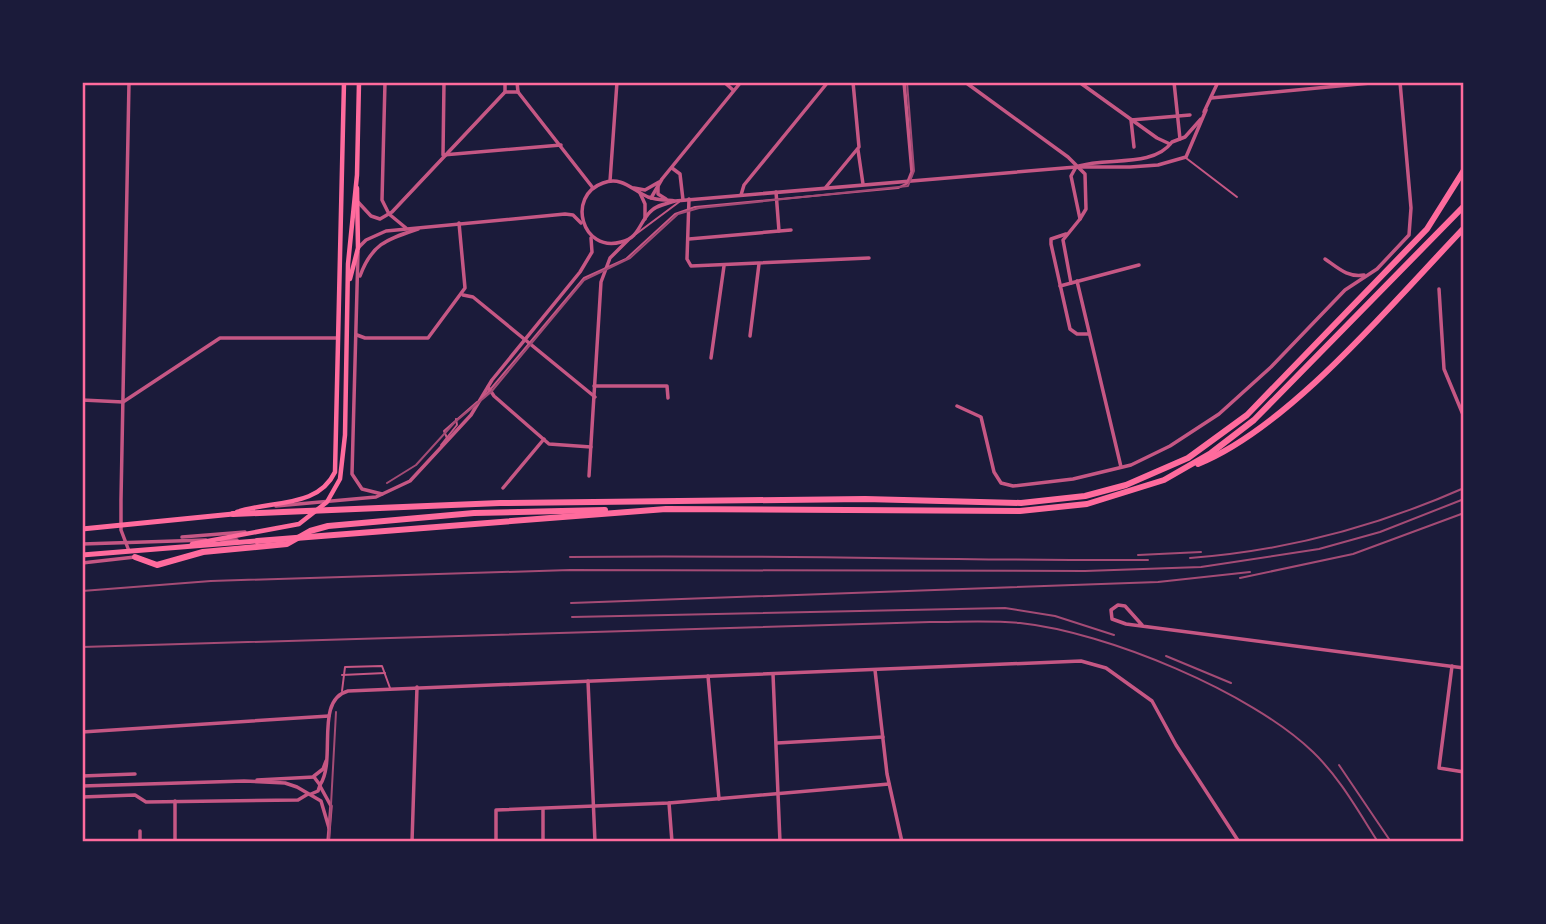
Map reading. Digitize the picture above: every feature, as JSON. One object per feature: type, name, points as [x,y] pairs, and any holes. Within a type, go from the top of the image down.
[{"type":"highway","points":[[233,514],[500,503],[851,499],[1035,502],[1085,496],[1126,485],[1188,458],[1247,415],[1427,229],[1464,170]]},
{"type":"highway","points":[[1183,470],[1254,420],[1464,206]]},
{"type":"highway","points":[[135,557],[157,565],[203,552],[287,544],[310,531],[328,526],[434,516],[666,509],[1054,510],[1131,492],[1216,456],[1276,414],[1329,368],[1464,228]]},
{"type":"highway","points":[[257,541],[666,509]]},
{"type":"main road","points":[[82,529],[233,514],[264,504],[317,495],[335,472],[344,82]]},
{"type":"main road","points":[[349,283],[358,248],[359,82]]},
{"type":"main road","points":[[153,549],[279,530],[299,524],[318,511],[331,497],[342,473],[348,264],[357,175]]},
{"type":"main road","points":[[82,555],[257,541]]},
{"type":"street","points":[[82,563],[135,557],[121,530],[129,82]]},
{"type":"street","points":[[385,82],[382,200],[390,214],[406,228]]},
{"type":"street","points":[[443,82],[443,155]]},
{"type":"street","points":[[358,202],[371,216],[380,219],[390,214],[505,92],[505,82]]},
{"type":"street","points":[[517,82],[518,92],[593,188]]},
{"type":"street","points":[[610,181],[617,82]]},
{"type":"street","points":[[724,82],[734,91]]},
{"type":"street","points":[[644,221],[659,183],[741,82]]},
{"type":"street","points":[[741,195],[744,185],[828,82]]},
{"type":"street","points":[[853,82],[863,184]]},
{"type":"street","points":[[904,82],[912,172],[908,182]]},
{"type":"street","points":[[965,82],[1068,157],[1085,174],[1086,209],[1066,234],[1051,239],[1051,244],[1070,329],[1077,334],[1089,334]]},
{"type":"street","points":[[1079,82],[1169,146],[1170,156],[1176,160]]},
{"type":"street","points":[[1174,82],[1180,139],[1188,145],[1189,151]]},
{"type":"street","points":[[589,476],[601,282],[614,253],[635,235],[653,209],[683,200],[1076,167],[1130,167],[1185,158],[1218,82]]},
{"type":"street","points":[[1315,82],[1316,89]]},
{"type":"street","points":[[1211,98],[1381,82]]},
{"type":"street","points":[[957,407],[981,417],[994,472],[1006,485],[1047,484],[1121,467],[1170,446],[1219,414],[1271,367],[1346,289],[1386,261],[1412,230],[1400,82]]},
{"type":"street","points":[[505,92],[518,92]]},
{"type":"street","points":[[1080,219],[1071,176],[1076,167],[1091,162],[1154,157],[1180,139],[1206,110]]},
{"type":"street","points":[[1131,120],[1190,115]]},
{"type":"street","points":[[1131,120],[1134,147]]},
{"type":"street","points":[[443,155],[561,145]]},
{"type":"street","points":[[825,187],[858,150]]},
{"type":"street","points":[[671,167],[680,174],[683,200]]},
{"type":"street","points":[[584,226],[582,206],[593,188],[610,181],[651,198],[675,201]]},
{"type":"street","points":[[636,190],[645,190],[659,183]]},
{"type":"street","points":[[659,183],[657,193],[675,201]]},
{"type":"street","points":[[636,190],[644,201],[644,221]]},
{"type":"street","points":[[776,192],[779,231]]},
{"type":"street","points":[[689,200],[687,259],[691,267],[869,258]]},
{"type":"street","points":[[233,514],[384,494],[402,487],[429,464],[589,260],[593,250],[590,236],[584,226],[568,214],[406,228],[376,234],[358,248],[352,474],[362,489],[384,494]]},
{"type":"street","points":[[357,335],[365,338],[424,340],[463,295],[465,288],[460,223]]},
{"type":"street","points":[[358,282],[371,253],[386,239],[429,225]]},
{"type":"street","points":[[689,239],[791,230]]},
{"type":"street","points":[[1066,234],[1063,247],[1089,334],[1121,467]]},
{"type":"street","points":[[590,236],[609,243],[629,240]]},
{"type":"street","points":[[1325,259],[1345,274],[1355,277],[1366,275]]},
{"type":"street","points":[[750,336],[759,264]]},
{"type":"street","points":[[1060,286],[1139,265]]},
{"type":"street","points":[[711,358],[724,266]]},
{"type":"street","points":[[1439,289],[1444,369],[1464,417]]},
{"type":"street","points":[[463,295],[472,297],[595,397]]},
{"type":"street","points":[[82,400],[123,402],[220,338],[338,338]]},
{"type":"street","points":[[594,386],[667,386],[668,398]]},
{"type":"street","points":[[489,388],[549,444],[591,447]]},
{"type":"street","points":[[503,488],[544,439]]},
{"type":"street","points":[[335,472],[343,476],[352,474]]},
{"type":"street","points":[[82,544],[279,530]]},
{"type":"street","points":[[139,541],[257,541]]},
{"type":"street","points":[[1144,625],[1124,606],[1118,605],[1111,610],[1111,617],[1116,622],[1464,668]]},
{"type":"street","points":[[82,797],[135,795],[146,802],[298,800],[320,786],[327,773],[329,716],[332,701],[342,692],[1082,661],[1102,666],[1152,701],[1176,745],[1239,842]]},
{"type":"street","points":[[1452,666],[1440,768],[1464,772]]},
{"type":"street","points":[[875,670],[889,784],[902,842]]},
{"type":"street","points":[[773,674],[780,842]]},
{"type":"street","points":[[708,676],[719,799]]},
{"type":"street","points":[[588,681],[595,842]]},
{"type":"street","points":[[412,842],[416,687]]},
{"type":"street","points":[[82,732],[329,716]]},
{"type":"street","points":[[777,743],[883,737]]},
{"type":"street","points":[[308,793],[303,782],[323,769],[328,755]]},
{"type":"street","points":[[82,776],[135,774]]},
{"type":"street","points":[[82,786],[311,777],[320,786],[331,806],[328,842]]},
{"type":"street","points":[[244,781],[288,784],[308,793],[323,805],[329,828]]},
{"type":"street","points":[[496,842],[496,810],[594,808],[889,784]]},
{"type":"street","points":[[175,801],[175,842]]},
{"type":"street","points":[[669,803],[672,842]]},
{"type":"street","points":[[543,809],[543,842]]},
{"type":"street","points":[[140,831],[140,842]]},
{"type":"lane","points":[[1185,158],[1237,197]]},
{"type":"lane","points":[[489,388],[584,278],[630,256],[675,214],[688,208],[898,188],[908,182]]},
{"type":"lane","points":[[635,235],[683,200]]},
{"type":"lane","points":[[447,438],[444,431],[481,399]]},
{"type":"lane","points":[[429,464],[457,424],[456,419]]},
{"type":"lane","points":[[342,692],[345,667],[379,665],[386,673],[390,688]]},
{"type":"lane","points":[[342,675],[386,673]]},
{"type":"tram line","points":[[387,483],[416,465],[455,422],[491,392],[584,280],[630,258],[678,214],[699,208],[908,186],[914,171],[907,82]]},
{"type":"tram line","points":[[329,842],[336,712]]},
{"type":"railway","points":[[1190,558],[1225,555],[1330,535],[1398,514],[1464,488]]},
{"type":"railway","points":[[82,591],[211,581],[570,570],[1085,571],[1201,567],[1319,549],[1380,532],[1464,499]]},
{"type":"railway","points":[[1240,578],[1353,554],[1464,513]]},
{"type":"railway","points":[[1138,555],[1201,552]]},
{"type":"railway","points":[[570,557],[1148,560]]},
{"type":"railway","points":[[571,603],[1158,582],[1250,572]]},
{"type":"railway","points":[[572,617],[1005,608],[1055,616],[1114,635]]},
{"type":"railway","points":[[82,647],[930,622],[1020,623],[1055,629],[1134,652],[1176,668],[1253,708],[1286,730],[1323,762],[1378,842]]},
{"type":"railway","points":[[1166,656],[1231,683]]},
{"type":"railway","points":[[1339,765],[1391,842]]}]
